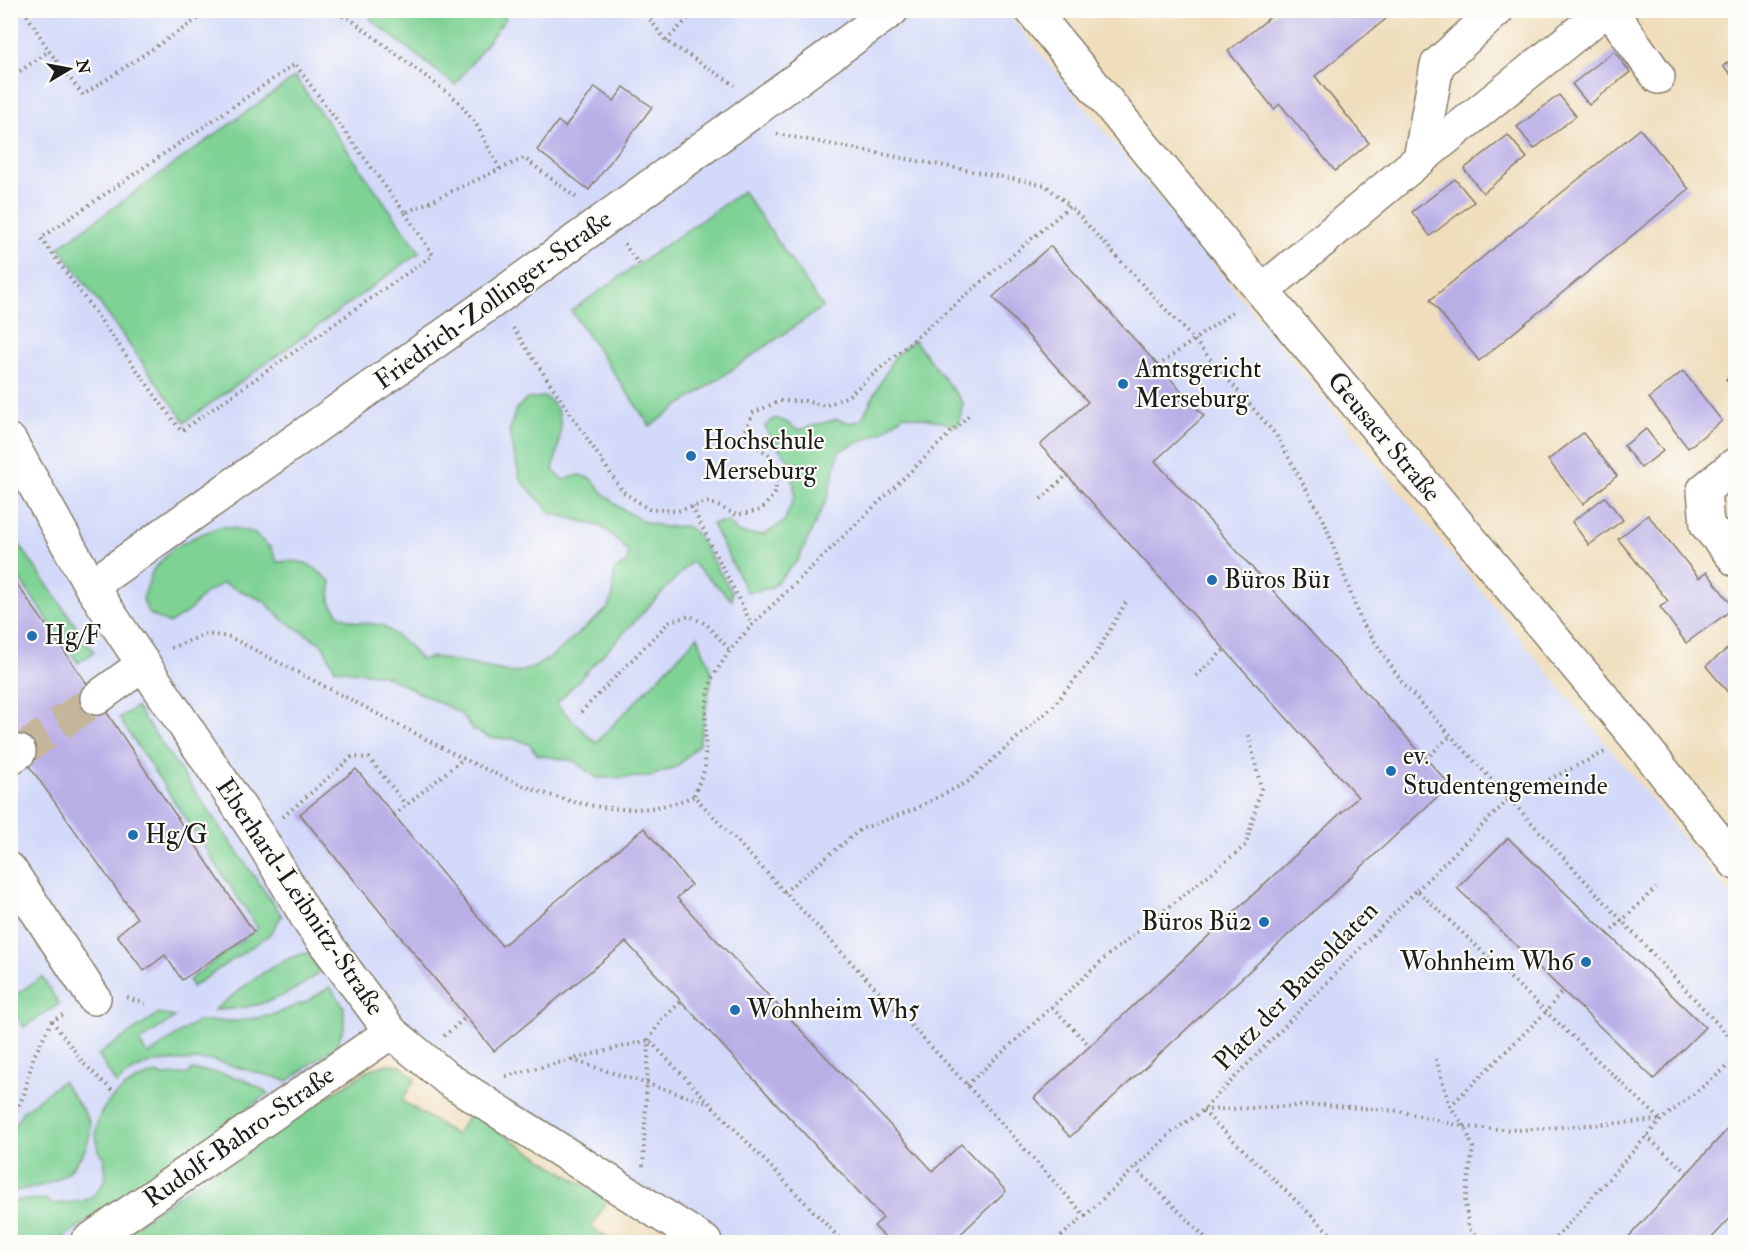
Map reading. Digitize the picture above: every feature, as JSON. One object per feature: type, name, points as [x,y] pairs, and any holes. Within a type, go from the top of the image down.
[{"type":"street","name":"Friedrich-Zollinger-Straße","points":[[91,586],[605,219],[762,121],[892,10]]},
{"type":"street","name":"Geusaer Straße","points":[[1032,10],[1262,291],[1636,737],[1736,863]]},
{"type":"street","points":[[1420,159],[1437,65],[1497,10]]},
{"type":"street","points":[[1262,291],[1420,159],[1605,10]]},
{"type":"street","points":[[1610,10],[1658,77]]},
{"type":"street","name":"Eberhard-Leibnitz-Straße","points":[[10,441],[91,586],[260,838],[311,924],[390,1032],[449,1080],[705,1242]]},
{"type":"street","points":[[1736,464],[1704,490],[1707,525],[1736,560]]},
{"type":"street","points":[[97,698],[144,664]]},
{"type":"street","points":[[10,870],[94,998]]},
{"type":"street","name":"Rudolf-Bahro-Straße","points":[[87,1242],[390,1032]]},
{"type":"path","points":[[24,10],[49,51],[83,95],[211,10]]},
{"type":"path","points":[[332,10],[354,22],[457,100],[476,124],[500,169]]},
{"type":"path","points":[[643,10],[666,41],[737,86],[762,121],[1045,184],[1070,206],[1194,340],[1276,435],[1324,521],[1361,621],[1404,685],[1736,1044]]},
{"type":"path","points":[[666,41],[696,10]]},
{"type":"path","points":[[10,78],[49,51]]},
{"type":"path","points":[[295,64],[405,213],[433,255],[181,431],[41,238],[295,64]]},
{"type":"path","points":[[405,213],[524,158],[605,219]]},
{"type":"path","points":[[494,300],[623,492],[649,509],[677,511],[709,502],[737,515],[761,510],[775,493],[778,473],[771,456],[754,445],[745,430],[753,413],[780,401],[805,401],[825,406],[848,396],[1070,206]]},
{"type":"path","points":[[1158,366],[1262,291]]},
{"type":"path","points":[[144,664],[176,645],[206,634],[230,637],[512,782],[568,801],[622,809],[676,804],[694,796],[705,768],[706,705],[712,678],[730,650],[752,625],[971,414]]},
{"type":"path","points":[[1041,499],[1067,475]]},
{"type":"path","points":[[692,507],[752,625]]},
{"type":"path","points":[[784,892],[861,829],[915,809],[969,781],[1052,707],[1094,657],[1126,602]]},
{"type":"path","points":[[581,712],[670,621],[690,616],[706,624],[730,650]]},
{"type":"path","points":[[1196,676],[1225,649]]},
{"type":"path","points":[[967,1085],[1106,957],[1246,845],[1261,788],[1248,732]]},
{"type":"path","points":[[1426,759],[1450,736]]},
{"type":"path","name":"Platz der Bausoldaten","points":[[1054,1242],[1085,1216],[1171,1133],[1203,1110],[1509,799],[1636,737]]},
{"type":"path","points":[[260,838],[352,757],[369,758],[406,805]]},
{"type":"path","points":[[394,815],[464,758]]},
{"type":"path","points":[[694,796],[967,1085],[1085,1216]]},
{"type":"path","points":[[1608,934],[1656,888]]},
{"type":"path","points":[[1417,890],[1661,1120]]},
{"type":"path","points":[[1450,1106],[1546,1012],[1563,991]]},
{"type":"path","points":[[10,1121],[24,1095],[33,1058],[52,1021],[94,998],[128,998],[149,1005]]},
{"type":"path","points":[[641,1202],[649,1040],[661,1020],[681,1002]]},
{"type":"path","points":[[1052,1007],[1090,1046]]},
{"type":"path","points":[[52,1021],[84,1064],[114,1092]]},
{"type":"path","points":[[474,1096],[486,1081],[649,1040]]},
{"type":"path","points":[[649,1040],[843,1242]]},
{"type":"path","points":[[1436,1059],[1450,1106],[1465,1126],[1473,1148],[1465,1202],[1469,1229],[1485,1242]]},
{"type":"path","points":[[572,1060],[710,1104]]},
{"type":"path","points":[[1552,1242],[1661,1120],[1736,1060]]},
{"type":"path","name":"Platz der Bausoldaten","points":[[1203,1110],[1324,1105],[1399,1111],[1465,1126],[1518,1130],[1661,1120]]},
{"type":"path","points":[[1203,1110],[1339,1242]]},
{"type":"path","points":[[1646,1136],[1688,1173]]},
{"type":"path","points":[[1135,1168],[1210,1242]]},
{"type":"shaded area","name":"Hochschule Merseburg","points":[[10,11],[1006,11],[1735,901],[1735,1242],[722,1242],[457,1094],[388,1048],[112,1242],[11,1242]]},
{"type":"green space","points":[[376,11],[496,11],[506,18],[455,85],[370,19]]},
{"type":"green space","points":[[295,77],[420,252],[185,422],[59,247]]},
{"type":"green space","points":[[743,191],[823,307],[650,426],[571,311]]},
{"type":"green space","points":[[914,340],[963,403],[958,426],[904,415],[882,432],[839,451],[828,496],[798,560],[771,588],[747,592],[712,524],[727,521],[739,533],[764,535],[784,522],[795,495],[790,461],[770,438],[765,426],[775,418],[798,430],[837,419],[851,423],[861,420],[894,357]]},
{"type":"green space","points":[[544,397],[558,411],[560,420],[553,470],[563,480],[579,475],[592,479],[602,492],[619,507],[642,521],[664,527],[686,526],[696,533],[732,592],[732,600],[691,562],[556,704],[596,743],[698,636],[709,663],[712,678],[699,744],[678,766],[649,777],[597,778],[574,761],[538,755],[529,744],[515,739],[491,738],[473,730],[460,713],[384,675],[335,669],[322,644],[282,619],[264,601],[223,583],[204,594],[189,611],[169,624],[148,613],[143,599],[153,570],[173,548],[223,526],[252,532],[271,548],[277,562],[301,562],[318,570],[331,582],[330,602],[340,616],[356,622],[382,625],[408,645],[421,660],[434,657],[514,673],[533,668],[551,657],[608,608],[613,595],[614,571],[626,563],[629,553],[600,526],[551,513],[520,479],[509,432],[516,409],[527,399]]},
{"type":"green space","points":[[10,531],[94,652],[78,663],[11,567]]},
{"type":"green space","points":[[136,707],[282,916],[269,935],[192,987],[189,980],[258,928],[119,718]]},
{"type":"green space","points":[[309,953],[319,972],[295,989],[257,1005],[214,1010],[272,967],[284,960]]},
{"type":"green space","points":[[42,977],[59,1004],[24,1027],[11,1007],[11,998]]},
{"type":"green space","points":[[330,987],[344,1007],[344,1027],[336,1046],[288,1081],[211,1060],[147,1064],[131,1072],[116,1084],[98,1055],[158,1014],[175,1017],[139,1042],[148,1055],[197,1021],[239,1021],[272,1015],[306,1002]]},
{"type":"green space","points":[[388,1064],[400,1065],[415,1079],[402,1101],[456,1135],[470,1113],[607,1200],[591,1228],[616,1242],[112,1242],[246,1148],[371,1069]]},
{"type":"green space","points":[[192,1070],[232,1076],[268,1094],[57,1242],[11,1242],[11,1201],[46,1199],[52,1204],[84,1201],[94,1195],[102,1185],[106,1176],[104,1156],[100,1154],[96,1131],[98,1120],[109,1101],[127,1086],[147,1076],[157,1073],[163,1076],[189,1074]]},
{"type":"green space","points":[[62,1081],[90,1124],[90,1134],[85,1148],[70,1170],[62,1176],[44,1185],[11,1191],[11,1133],[22,1112]]},
{"type":"building","points":[[1279,10],[1397,10],[1315,76],[1369,143],[1335,171],[1280,104],[1274,109],[1228,51]]},
{"type":"building","points":[[1614,51],[1630,72],[1589,105],[1572,84]]},
{"type":"building","points":[[1736,56],[1736,80],[1723,66]]},
{"type":"building","points":[[595,87],[614,101],[624,87],[652,107],[589,190],[537,150],[558,121],[565,127]]},
{"type":"building","points":[[1559,95],[1576,116],[1534,149],[1517,127]]},
{"type":"building","points":[[1640,129],[1689,189],[1479,361],[1430,300]]},
{"type":"building","points":[[1508,135],[1527,158],[1483,193],[1464,169]]},
{"type":"building","points":[[1455,179],[1474,202],[1430,236],[1412,212]]},
{"type":"building","points":[[1050,246],[1204,416],[1155,461],[1450,785],[1070,1137],[1034,1098],[1358,797],[1040,445],[1088,402],[993,297]]},
{"type":"building","points":[[1683,371],[1722,421],[1688,448],[1649,398]]},
{"type":"building","points":[[1736,371],[1736,391],[1726,379]]},
{"type":"building","points":[[1646,429],[1663,451],[1641,468],[1624,446]]},
{"type":"building","points":[[1583,433],[1617,476],[1583,504],[1548,460]]},
{"type":"building","points":[[1605,497],[1623,520],[1589,545],[1572,522]]},
{"type":"building","points":[[1648,515],[1699,578],[1707,572],[1734,608],[1686,643],[1660,607],[1668,601],[1618,539]]},
{"type":"building","name":"Hg/G","points":[[10,574],[97,698],[254,932],[182,980],[165,955],[144,971],[117,935],[137,918],[10,739]]},
{"type":"building","points":[[1736,642],[1736,702],[1706,666]]},
{"type":"building","name":"Wohnheim Wh5","points":[[356,769],[502,946],[644,828],[691,885],[677,898],[933,1171],[961,1144],[1006,1191],[952,1242],[890,1242],[874,1226],[883,1218],[626,942],[494,1051],[300,814]]},
{"type":"building","name":"Wohnheim Wh6","points":[[1508,838],[1705,1027],[1654,1079],[1457,888]]},
{"type":"building","points":[[1736,1120],[1736,1212],[1708,1242],[1624,1242]]},
{"type":"tunnel","points":[[19,752],[97,698]]},
{"type":"place","name":"Amtsgericht Merseburg","points":[[1123,384]]},
{"type":"place","name":"Hochschule Merseburg","points":[[691,456]]},
{"type":"place","name":"Büros Bü1","points":[[1212,580]]},
{"type":"place","name":"Hg/F","points":[[32,636]]},
{"type":"place","name":"ev. Studentengemeinde","points":[[1391,771]]},
{"type":"place","name":"Hg/G","points":[[133,835]]},
{"type":"place","name":"Büros Bü2","points":[[1264,922]]},
{"type":"place","name":"Wohnheim Wh6","points":[[1586,962]]},
{"type":"place","name":"Wohnheim Wh5","points":[[735,1010]]}]
